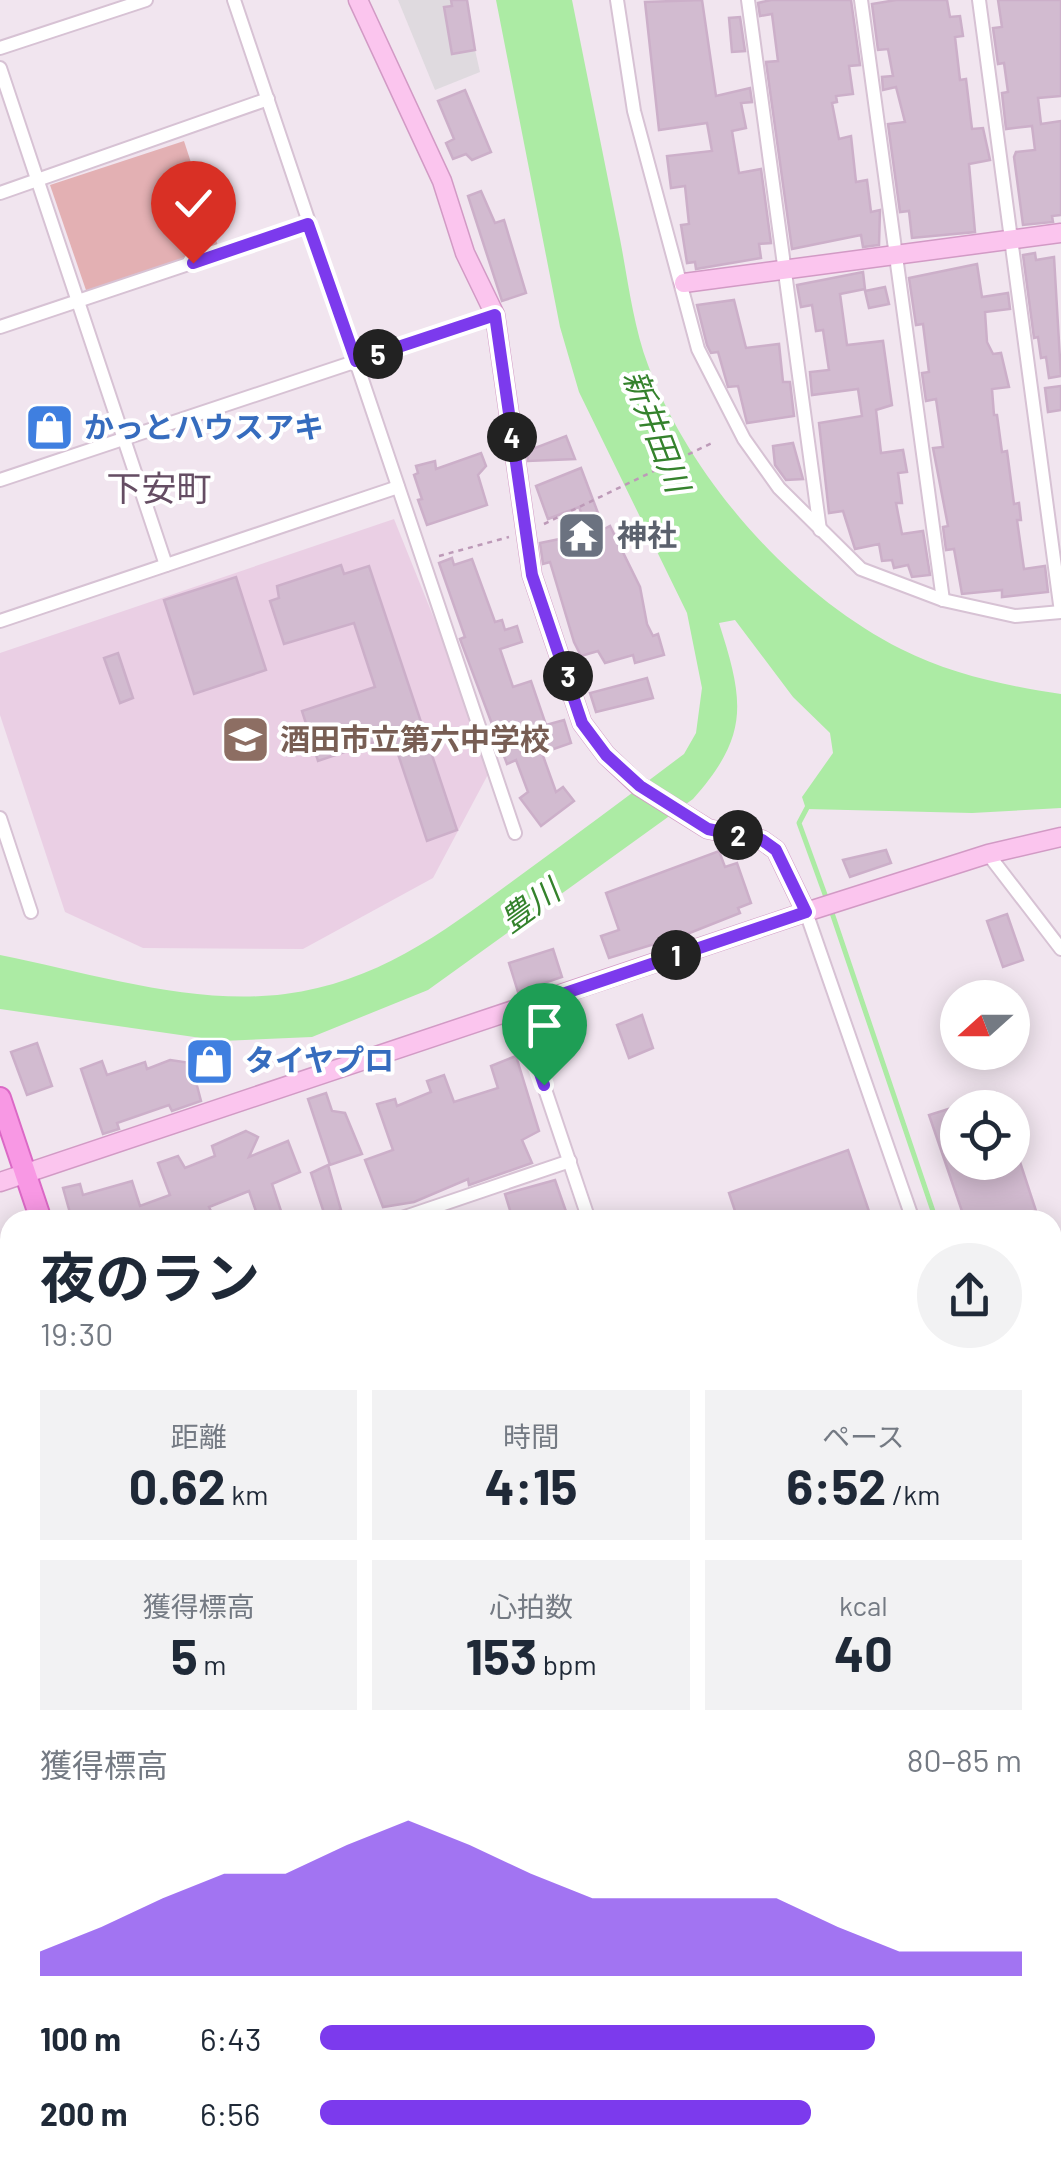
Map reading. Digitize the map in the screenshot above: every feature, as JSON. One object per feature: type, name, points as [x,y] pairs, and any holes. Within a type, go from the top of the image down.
[{"type":"main road","points":[[0,1098],[38,1210]]},
{"type":"street","points":[[0,48],[146,0]]},
{"type":"street","points":[[234,0],[515,833]]},
{"type":"street","points":[[358,0],[442,181],[465,254],[495,315],[532,575],[582,723],[606,755],[640,786],[708,829],[762,840],[776,850],[806,912],[910,1210]]},
{"type":"street","points":[[617,0],[634,110],[684,283],[698,348],[744,440],[779,488],[861,569],[943,600],[1015,616],[1061,612],[979,0]]},
{"type":"street","points":[[748,0],[820,530]]},
{"type":"street","points":[[861,0],[899,254],[943,600]]},
{"type":"street","points":[[0,68],[166,565]]},
{"type":"street","points":[[0,193],[268,100]]},
{"type":"street","points":[[0,327],[308,224]]},
{"type":"street","points":[[684,283],[1061,233]]},
{"type":"street","points":[[0,480],[495,315]]},
{"type":"street","points":[[0,621],[398,487]]},
{"type":"street","points":[[0,818],[31,912]]},
{"type":"street","points":[[0,1182],[806,912],[988,854],[1061,837]]},
{"type":"street","points":[[988,854],[1061,949]]},
{"type":"street","points":[[518,1009],[587,1210]]},
{"type":"street","points":[[425,1210],[570,1161]]},
{"type":"path","points":[[604,499],[714,442]]},
{"type":"shaded area","points":[[398,0],[451,0],[452,6],[445,7],[453,53],[475,50],[480,72],[435,90]]},
{"type":"shaded area","points":[[184,141],[220,252],[88,296],[50,185]]},
{"type":"shaded area","name":"酒田市立第六中学校","points":[[394,519],[493,765],[433,878],[303,949],[143,948],[65,912],[0,715],[0,653]]},
{"type":"water","points":[[496,0],[572,0],[643,350],[666,407],[718,490],[784,565],[861,626],[901,649],[959,672],[1061,694],[1061,808],[972,813],[806,809],[802,797],[833,753],[830,733],[793,697],[735,620],[719,623],[734,674],[737,716],[733,736],[712,776],[693,799],[428,990],[312,1037],[222,1041],[0,1009],[0,955],[142,986],[214,996],[285,994],[352,978],[413,949],[469,913],[684,754],[696,733],[702,688],[687,613],[579,392],[560,327]]},
{"type":"building","points":[[451,0],[467,0],[475,50],[452,54],[444,7],[452,6]]},
{"type":"building","points":[[702,0],[716,96],[750,88],[752,102],[741,103],[746,128],[732,131],[739,173],[761,169],[771,243],[759,244],[761,258],[696,269],[695,262],[687,263],[681,225],[689,224],[685,186],[671,188],[667,156],[712,151],[707,123],[659,130],[645,2]]},
{"type":"building","points":[[851,0],[860,65],[849,66],[853,94],[836,96],[837,102],[832,103],[839,139],[851,136],[856,182],[867,180],[871,212],[880,210],[879,245],[863,247],[861,235],[792,249],[766,62],[778,61],[772,14],[760,16],[758,3]]},
{"type":"building","points":[[947,0],[950,17],[960,16],[963,36],[955,37],[960,80],[966,79],[972,129],[983,128],[990,160],[969,164],[975,232],[912,238],[909,211],[900,212],[888,124],[905,122],[896,87],[883,90],[882,77],[893,76],[888,49],[878,50],[872,4]]},
{"type":"building","points":[[998,0],[1061,0],[1061,96],[1038,98],[1041,124],[1061,121],[1061,215],[1052,216],[1053,222],[1023,225],[1014,157],[1016,152],[1035,150],[1032,126],[1006,129],[1002,93],[1008,92],[1004,63],[998,64],[993,28],[1002,27]]},
{"type":"building","points":[[740,17],[745,51],[732,52],[729,18]]},
{"type":"building","points":[[465,90],[491,152],[472,160],[466,154],[453,159],[446,143],[454,139],[438,101]]},
{"type":"building","points":[[481,191],[495,223],[504,220],[526,293],[502,301],[468,196]]},
{"type":"building","points":[[1035,253],[1036,260],[1054,257],[1061,376],[1049,378],[1046,357],[1041,358],[1038,337],[1034,338],[1023,255]]},
{"type":"building","points":[[977,264],[982,297],[1008,293],[1010,309],[985,312],[987,342],[993,354],[1001,353],[1009,387],[992,389],[994,415],[1002,452],[1007,451],[1014,504],[1019,503],[1021,520],[1017,520],[1024,569],[1045,566],[1048,592],[1002,597],[1002,590],[962,594],[954,549],[946,550],[943,527],[948,526],[933,448],[943,447],[936,399],[926,401],[922,373],[929,372],[923,324],[916,325],[909,278]]},
{"type":"building","points":[[863,272],[865,289],[840,294],[847,345],[883,341],[892,405],[876,410],[881,453],[903,450],[907,472],[898,473],[902,503],[896,503],[902,534],[923,531],[930,575],[912,577],[908,565],[894,568],[892,560],[882,561],[879,544],[855,549],[843,511],[829,513],[819,423],[862,416],[858,389],[812,395],[810,372],[829,370],[823,330],[816,331],[812,305],[801,307],[797,285]]},
{"type":"building","points":[[885,287],[889,304],[869,308],[865,291]]},
{"type":"building","points":[[734,300],[746,348],[779,344],[783,382],[790,382],[794,416],[747,423],[738,386],[728,387],[718,352],[711,353],[707,345],[697,305]]},
{"type":"building","points":[[1061,386],[1061,410],[1048,412],[1045,388]]},
{"type":"building","points":[[566,436],[575,459],[528,461],[527,451]]},
{"type":"building","points":[[793,443],[803,479],[786,480],[775,465],[773,446]]},
{"type":"building","points":[[481,453],[486,466],[478,475],[487,505],[427,525],[418,500],[422,499],[414,475],[418,473],[416,466],[435,461],[436,469]]},
{"type":"building","points":[[581,468],[604,529],[610,526],[640,587],[647,624],[653,636],[658,634],[664,655],[635,663],[633,655],[605,663],[598,651],[581,656],[574,642],[550,562],[543,564],[540,543],[589,533],[579,507],[548,519],[536,486]]},
{"type":"building","points":[[452,558],[454,565],[472,559],[495,622],[502,620],[505,630],[517,626],[522,642],[500,649],[513,687],[531,681],[546,725],[564,720],[571,743],[542,753],[556,792],[563,787],[574,801],[541,826],[520,798],[528,792],[516,760],[507,764],[460,639],[465,637],[439,563]]},
{"type":"building","points":[[341,565],[344,574],[369,566],[457,830],[427,841],[392,736],[318,761],[302,711],[375,687],[354,623],[284,644],[270,601],[279,598],[277,586]]},
{"type":"building","points":[[236,577],[266,670],[194,694],[164,600]]},
{"type":"building","points":[[118,653],[133,698],[120,703],[104,658]]},
{"type":"building","points":[[647,678],[653,698],[596,712],[590,693]]},
{"type":"building","points":[[886,850],[891,863],[850,877],[843,860]]},
{"type":"building","points":[[719,851],[725,867],[737,863],[751,903],[738,908],[740,913],[687,934],[609,958],[601,936],[619,930],[606,893]]},
{"type":"building","points":[[1007,914],[1023,960],[1003,967],[987,921]]},
{"type":"building","points":[[553,949],[562,977],[518,992],[509,963]]},
{"type":"building","points":[[642,1015],[653,1048],[629,1058],[617,1025]]},
{"type":"building","points":[[37,1043],[52,1086],[27,1095],[11,1052]]},
{"type":"building","points":[[516,1056],[539,1131],[522,1140],[532,1163],[469,1185],[468,1179],[414,1202],[383,1207],[365,1160],[393,1150],[377,1104],[395,1099],[397,1106],[431,1092],[427,1081],[444,1075],[454,1102],[498,1088],[491,1066]]},
{"type":"building","points":[[170,1060],[191,1063],[201,1101],[172,1111],[169,1105],[117,1123],[119,1129],[103,1134],[81,1069],[102,1061],[107,1075],[145,1062],[147,1069]]},
{"type":"building","points":[[326,1093],[332,1111],[345,1113],[362,1154],[330,1165],[308,1099]]},
{"type":"building","points":[[940,1112],[940,1147],[929,1115]]},
{"type":"building","points":[[246,1131],[258,1137],[249,1157],[288,1141],[300,1172],[272,1184],[281,1210],[256,1210],[249,1191],[209,1207],[210,1210],[69,1210],[63,1188],[80,1184],[83,1195],[132,1181],[140,1206],[170,1195],[158,1163],[178,1156],[185,1168],[215,1156],[212,1146]]},
{"type":"building","points":[[848,1150],[869,1210],[735,1210],[729,1193]]},
{"type":"building","points":[[328,1165],[341,1210],[323,1210],[311,1173]]},
{"type":"building","points":[[555,1180],[566,1210],[510,1210],[505,1194]]},
{"type":"building","points":[[951,1180],[1026,1180],[1036,1210],[962,1210]]},
{"type":"waterway","points":[[809,804],[799,823],[827,900]]},
{"type":"waterway","points":[[831,910],[933,1210]]},
{"type":"place","name":"かっとハウスアキ","points":[[49,428]]},
{"type":"place","name":"神社","points":[[582,536]]},
{"type":"place","name":"酒田市立第六中学校","points":[[245,740]]},
{"type":"place","name":"タイヤプロ","points":[[210,1061]]},
{"type":"district","name":"下安町","points":[[159,489]]},
{"type":"route","points":[[193,263],[308,224],[356,361],[495,315],[532,575],[582,723],[606,755],[640,786],[708,829],[762,840],[776,850],[806,912],[518,1009],[544,1085]]},
{"type":"water label","name":"新井田川","points":[[656,431]]},
{"type":"water label","name":"豊川","points":[[530,906]]}]
